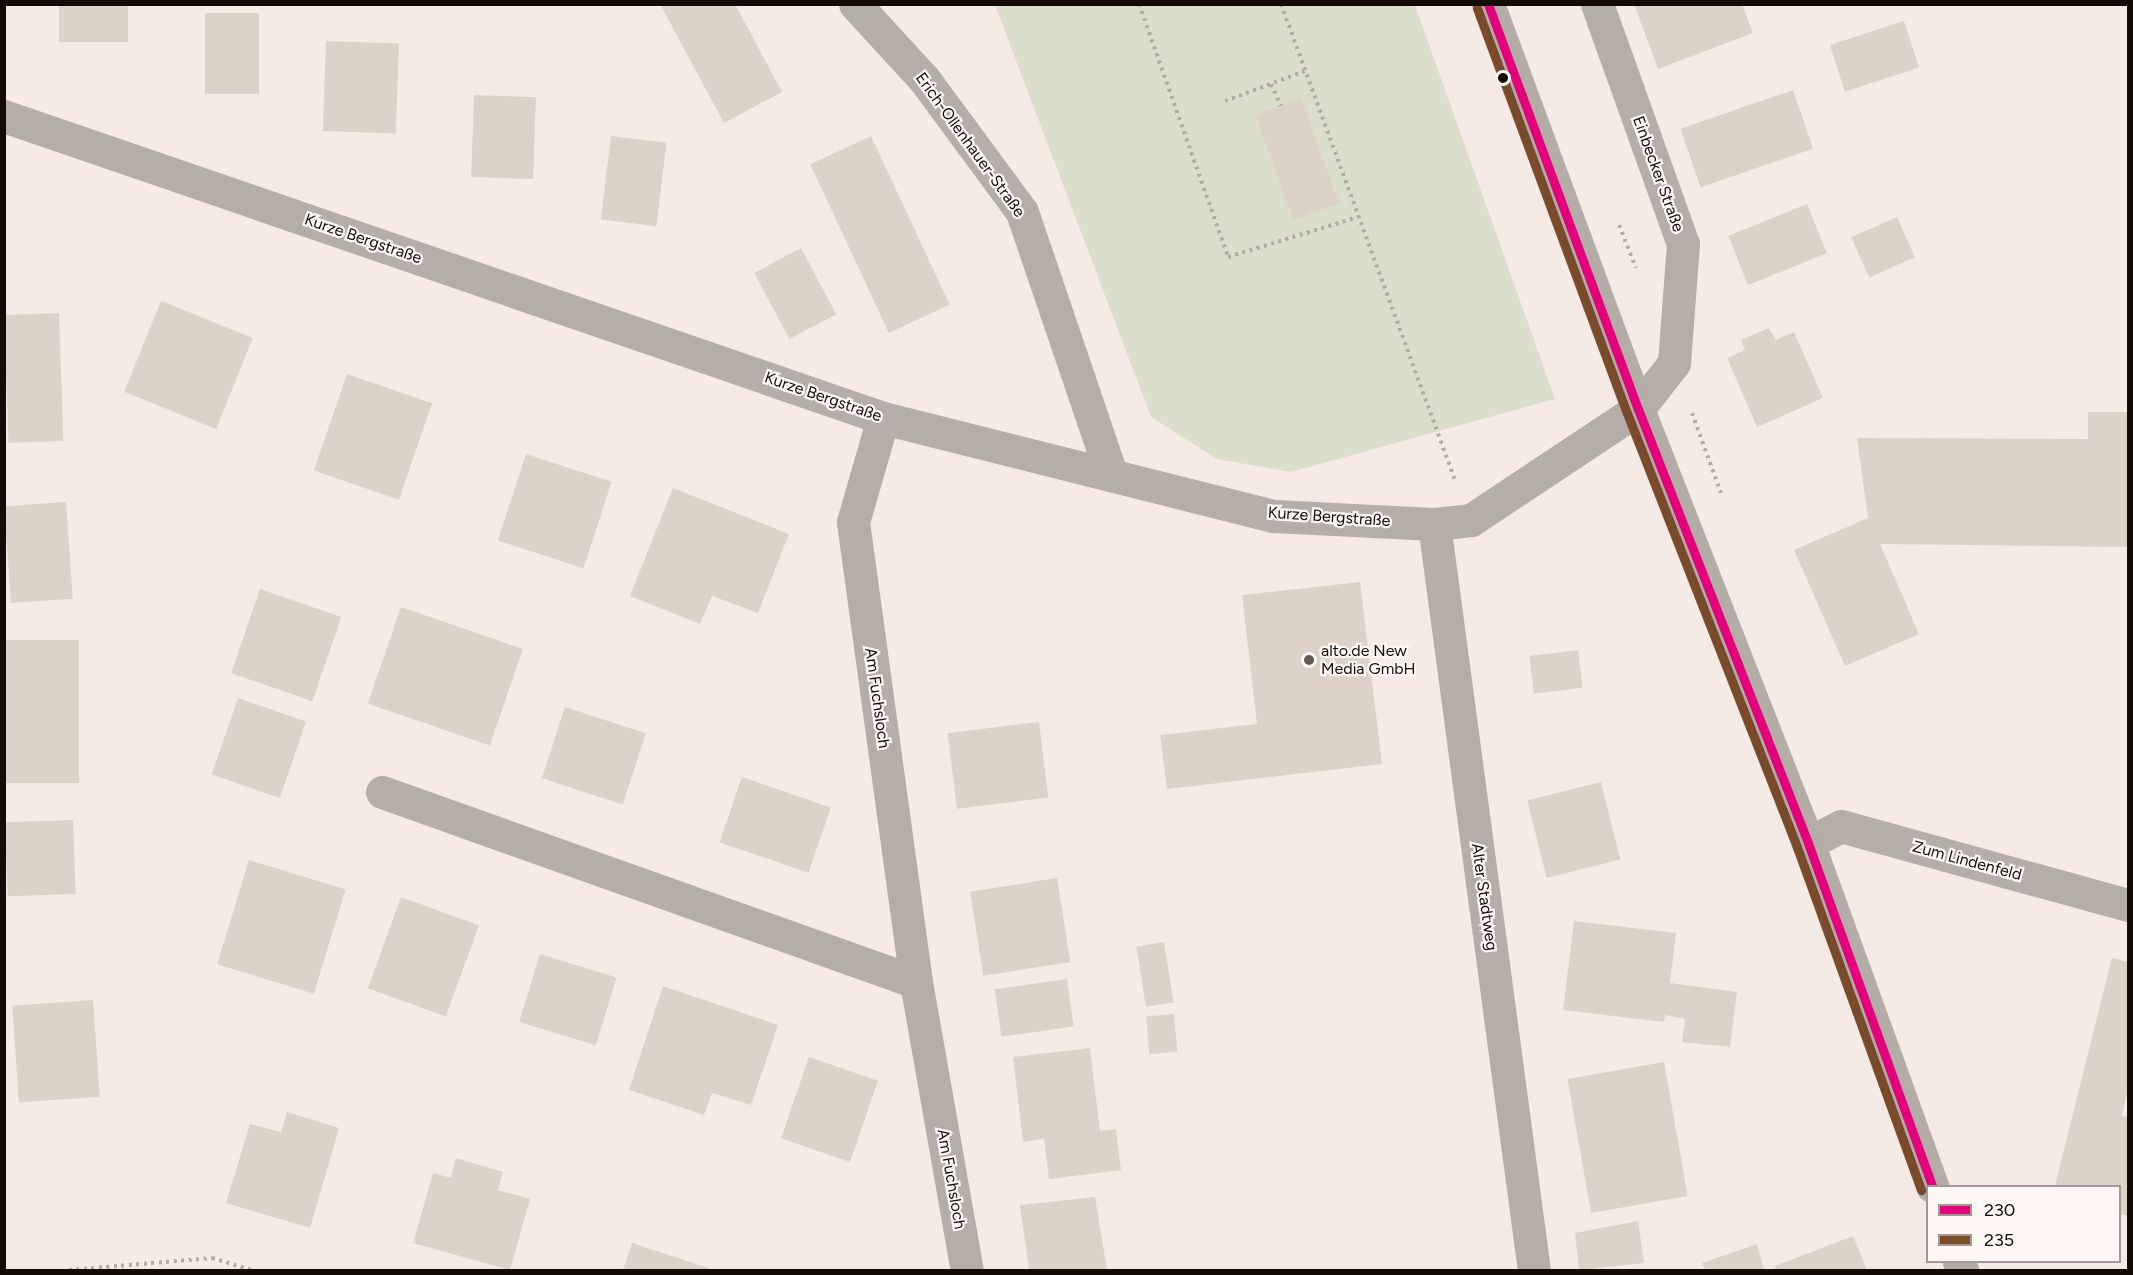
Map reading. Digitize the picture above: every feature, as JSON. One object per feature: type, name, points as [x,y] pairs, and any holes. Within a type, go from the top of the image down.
[{"type":"street","name":"Erich-Ollenhauer-Straße","points":[[855,4],[924,79],[1023,212],[1111,474]]},
{"type":"street","points":[[1488,4],[1638,409],[1808,843],[1932,1185]]},
{"type":"street","name":"Einbecker Straße","points":[[1597,4],[1683,244],[1674,363],[1638,409]]},
{"type":"street","name":"Kurze Bergstraße","points":[[4,116],[882,418],[1274,516],[1434,524],[1471,520],[1638,409]]},
{"type":"street","name":"Am Fuchsloch","points":[[882,418],[853,522],[916,982],[968,1270]]},
{"type":"street","name":"Alter Stadtweg","points":[[1434,524],[1534,1270]]},
{"type":"street","points":[[382,792],[916,982]]},
{"type":"street","name":"Zum Lindenfeld","points":[[1808,843],[1841,826],[2128,905]]},
{"type":"path","points":[[1139,4],[1228,257],[1358,217]]},
{"type":"path","points":[[1281,4],[1471,520]]},
{"type":"path","points":[[1225,101],[1305,71]]},
{"type":"path","points":[[1271,84],[1281,106]]},
{"type":"path","points":[[69,1270],[212,1258],[252,1270]]},
{"type":"green space","points":[[995,5],[1415,5],[1555,399],[1291,472],[1217,459],[1151,417]]},
{"type":"building","points":[[59,4],[128,4],[128,42],[59,42]]},
{"type":"building","points":[[660,4],[735,4],[782,92],[724,123]]},
{"type":"building","points":[[1634,4],[1742,4],[1753,33],[1658,69]]},
{"type":"building","points":[[205,13],[259,13],[259,94],[205,94]]},
{"type":"building","points":[[1904,21],[1919,68],[1845,92],[1830,45]]},
{"type":"building","points":[[326,41],[399,44],[396,133],[323,131]]},
{"type":"building","points":[[1793,90],[1813,149],[1701,187],[1680,129]]},
{"type":"building","points":[[474,95],[536,97],[533,179],[471,177]]},
{"type":"building","points":[[1301,98],[1339,203],[1293,220],[1255,115]]},
{"type":"building","points":[[611,136],[667,143],[656,226],[601,219]]},
{"type":"building","points":[[871,136],[950,305],[889,333],[810,164]]},
{"type":"building","points":[[1807,204],[1827,253],[1748,285],[1728,236]]},
{"type":"building","points":[[1897,217],[1915,257],[1869,278],[1851,237]]},
{"type":"building","points":[[801,248],[836,314],[789,339],[754,273]]},
{"type":"building","points":[[161,301],[253,338],[216,429],[124,392]]},
{"type":"building","points":[[59,313],[63,441],[9,443],[4,315]]},
{"type":"building","points":[[1769,328],[1776,340],[1794,332],[1823,398],[1757,427],[1727,358],[1745,350],[1741,340]]},
{"type":"building","points":[[347,374],[432,403],[399,500],[314,470]]},
{"type":"building","points":[[2088,412],[2128,412],[2128,547],[1880,544],[1919,634],[1845,666],[1794,550],[1868,518],[1857,438],[2088,439]]},
{"type":"building","points":[[526,454],[612,482],[583,568],[498,541]]},
{"type":"building","points":[[673,488],[789,534],[758,613],[712,596],[700,624],[630,596]]},
{"type":"building","points":[[66,502],[73,599],[11,603],[4,506]]},
{"type":"building","name":"alto.de New Media GmbH","points":[[1360,582],[1382,764],[1167,789],[1160,735],[1257,724],[1242,595]]},
{"type":"building","points":[[260,589],[341,617],[312,701],[231,673]]},
{"type":"building","points":[[401,607],[523,649],[490,745],[368,703]]},
{"type":"building","points":[[4,640],[79,640],[79,783],[4,783]]},
{"type":"building","points":[[1578,650],[1583,688],[1534,694],[1529,656]]},
{"type":"building","points":[[238,698],[306,721],[280,798],[212,775]]},
{"type":"building","points":[[565,707],[646,733],[623,805],[542,778]]},
{"type":"building","points":[[1039,722],[1048,797],[957,809],[948,733]]},
{"type":"building","points":[[742,777],[831,808],[808,873],[720,842]]},
{"type":"building","points":[[1601,782],[1620,860],[1547,878],[1527,800]]},
{"type":"building","points":[[73,820],[76,894],[8,896],[5,822]]},
{"type":"building","points":[[249,860],[346,890],[314,994],[217,964]]},
{"type":"building","points":[[1057,878],[1070,962],[983,976],[970,892]]},
{"type":"building","points":[[401,897],[479,925],[446,1017],[368,988]]},
{"type":"building","points":[[1574,921],[1676,933],[1670,983],[1737,992],[1730,1047],[1682,1042],[1685,1019],[1665,1015],[1664,1022],[1563,1010]]},
{"type":"building","points":[[1164,942],[1174,1002],[1146,1007],[1136,946]]},
{"type":"building","points":[[540,954],[617,977],[596,1045],[519,1022]]},
{"type":"building","points":[[2112,958],[2128,962],[2128,1088],[2122,1116],[2128,1117],[2128,1216],[2121,1214],[2121,1185],[2055,1185]]},
{"type":"building","points":[[1067,979],[1074,1027],[1001,1037],[995,989]]},
{"type":"building","points":[[663,986],[778,1025],[751,1105],[712,1093],[704,1115],[629,1090]]},
{"type":"building","points":[[93,1000],[100,1097],[19,1102],[12,1006]]},
{"type":"building","points":[[1174,1014],[1177,1052],[1149,1054],[1146,1016]]},
{"type":"building","points":[[1090,1048],[1100,1131],[1116,1129],[1121,1170],[1049,1179],[1044,1139],[1023,1142],[1013,1057]]},
{"type":"building","points":[[809,1057],[878,1081],[850,1162],[781,1138]]},
{"type":"building","points":[[1664,1062],[1688,1196],[1591,1213],[1567,1079]]},
{"type":"building","points":[[287,1112],[339,1128],[310,1228],[226,1203],[250,1124],[281,1132]]},
{"type":"building","points":[[456,1158],[503,1172],[498,1190],[530,1199],[510,1270],[413,1243],[433,1173],[451,1178]]},
{"type":"building","points":[[1095,1197],[1107,1270],[1029,1270],[1020,1205]]},
{"type":"building","points":[[1638,1221],[1644,1263],[1579,1270],[1575,1233]]},
{"type":"building","points":[[1853,1236],[1867,1270],[1776,1270],[1775,1266]]},
{"type":"building","points":[[632,1243],[714,1270],[623,1270]]},
{"type":"building","points":[[1757,1244],[1764,1270],[1705,1270],[1702,1263]]},
{"type":"transit line","name":"230","points":[[1488,4],[1638,409],[1808,843],[1932,1185]]},
{"type":"transit line","name":"235","points":[[1477,8],[1627,413],[1797,847],[1921,1190]]},
{"type":"place","name":"alto.de New Media GmbH","points":[[1309,660]]}]
